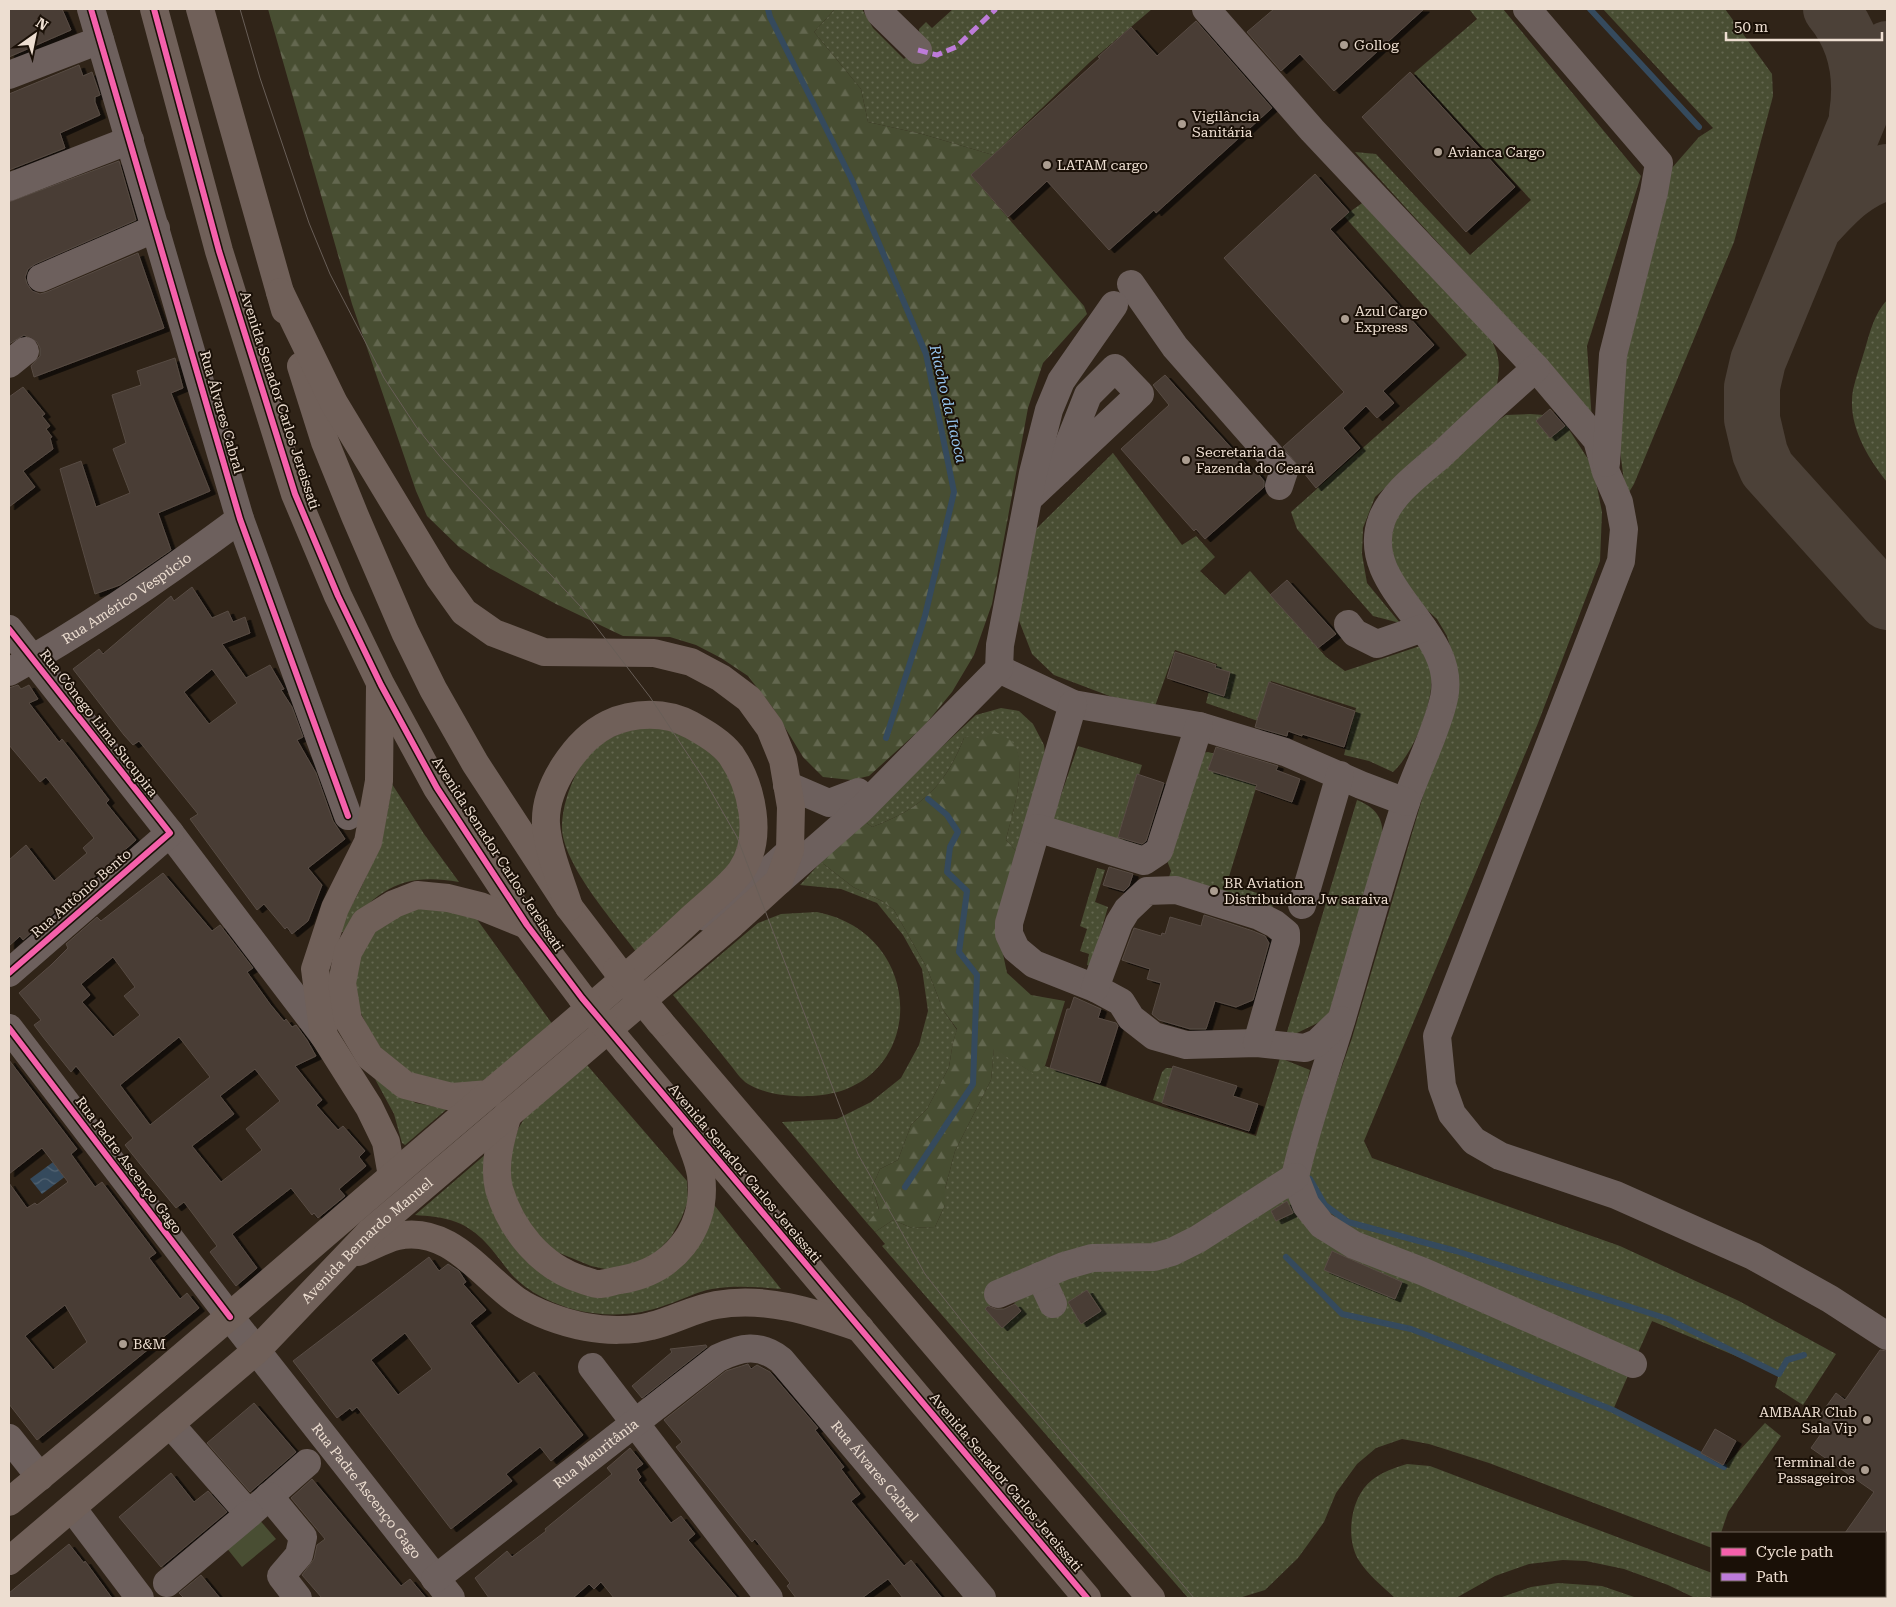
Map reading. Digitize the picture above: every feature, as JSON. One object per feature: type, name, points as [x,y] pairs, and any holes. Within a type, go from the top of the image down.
[{"type":"main road","name":"Avenida Senador Carlos Jereissati","points":[[154,9],[218,251],[294,494],[338,596],[380,685],[436,788],[527,925],[582,998],[1087,1598]]},
{"type":"main road","points":[[200,9],[280,292],[325,442],[405,632],[433,689],[475,763],[569,907],[617,970],[1151,1598]]},
{"type":"main road","points":[[280,292],[334,403],[439,577],[464,612],[494,633],[544,652],[654,652],[691,662],[721,678],[749,699],[770,728],[783,760],[791,807],[790,850],[779,880]]},
{"type":"main road","points":[[380,685],[379,781],[368,842],[335,908],[315,969],[324,1036],[370,1107],[386,1142],[392,1176]]},
{"type":"main road","name":"Avenida Bernardo Manuel","points":[[9,1502],[230,1317],[392,1176],[655,953],[741,871],[751,846],[753,824],[749,796],[742,775],[729,752],[708,734],[684,720],[660,715],[629,716],[607,724],[587,737],[574,750],[552,791],[546,823],[552,852],[569,907]]},
{"type":"main road","name":"Avenida Bernardo Manuel","points":[[9,1561],[257,1350],[370,1232],[732,924],[779,880]]},
{"type":"main road","points":[[489,1094],[452,1097],[405,1085],[370,1056],[348,1020],[342,983],[348,952],[365,922],[394,904],[417,895],[448,898],[480,906],[527,925]]},
{"type":"main road","points":[[508,1114],[499,1147],[499,1187],[515,1227],[539,1256],[568,1275],[598,1284],[652,1272],[677,1254],[691,1230],[700,1205],[701,1174],[682,1118]]},
{"type":"main road","points":[[346,1257],[397,1236],[435,1239],[456,1248],[517,1300],[550,1316],[587,1328],[615,1329],[650,1326],[714,1305],[743,1302],[774,1304],[802,1310],[860,1328]]},
{"type":"street","name":"Rua Álvares Cabral","points":[[91,9],[240,519],[348,816]]},
{"type":"street","points":[[878,9],[880,14],[918,50]]},
{"type":"street","points":[[1206,9],[1312,130],[1536,368],[1597,440],[1606,472],[1619,502],[1624,529],[1621,561],[1437,1036],[1442,1086],[1452,1114],[1474,1141],[1500,1156],[1616,1195],[1753,1256],[1830,1299],[1887,1336]]},
{"type":"street","points":[[1527,9],[1659,163],[1654,192],[1613,355],[1606,472],[1612,543],[1600,591],[1518,793],[1425,1038],[1425,1081],[1445,1126],[1468,1151],[1494,1165],[1568,1188],[1711,1249],[1806,1297],[1887,1347]]},
{"type":"street","points":[[9,75],[100,40]]},
{"type":"street","points":[[9,186],[130,140]]},
{"type":"street","points":[[41,278],[156,228]]},
{"type":"street","points":[[779,880],[860,809],[999,669],[1000,645],[1029,498],[1049,410],[1061,381],[1123,295],[1175,347],[1284,471],[1279,486]]},
{"type":"street","points":[[1536,368],[1412,481],[1390,504],[1382,520],[1379,536],[1381,560],[1394,590],[1423,628],[1440,655],[1446,674],[1444,698],[1406,802],[1295,1177],[1306,1205],[1322,1225],[1354,1245],[1424,1272],[1633,1364]]},
{"type":"street","points":[[1029,498],[1058,470]]},
{"type":"street","name":"Rua Américo Vespúcio","points":[[9,672],[79,632],[175,568],[240,519]]},
{"type":"street","points":[[1348,624],[1355,633],[1377,644],[1423,628]]},
{"type":"street","name":"Rua Cônego Lima Sucupira","points":[[9,629],[170,833],[324,1036]]},
{"type":"street","points":[[999,669],[1074,704],[1199,726],[1285,752],[1406,802]]},
{"type":"street","points":[[1074,704],[1009,923],[1010,934],[1016,949],[1034,964],[1095,988],[1120,1002],[1131,1018],[1154,1036],[1186,1045],[1257,1043],[1305,1048],[1317,1043],[1341,1020]]},
{"type":"street","points":[[1037,828],[1144,861],[1159,851],[1199,726]]},
{"type":"street","points":[[655,953],[754,884],[790,850],[858,792],[924,745]]},
{"type":"street","points":[[1302,905],[1340,775]]},
{"type":"street","points":[[787,785],[829,803],[858,792]]},
{"type":"street","name":"Rua Antônio Bento","points":[[9,973],[170,833]]},
{"type":"street","points":[[1095,988],[1118,923],[1126,910],[1147,892],[1176,890],[1259,916],[1286,932],[1286,941],[1257,1043]]},
{"type":"street","name":"Rua Padre Ascenço Gago","points":[[9,1028],[230,1317],[443,1588]]},
{"type":"street","points":[[998,1294],[1040,1276],[1092,1258],[1154,1257],[1172,1252],[1198,1239],[1295,1177]]},
{"type":"street","points":[[1040,1276],[1053,1304]]},
{"type":"street","name":"Rua Mauritânia","points":[[443,1588],[634,1422],[718,1358],[738,1349],[750,1347],[764,1350]]},
{"type":"street","name":"Rua Álvares Cabral","points":[[764,1350],[781,1360],[982,1598]]},
{"type":"street","points":[[592,1367],[769,1598]]},
{"type":"street","points":[[170,1424],[249,1514]]},
{"type":"street","points":[[9,1438],[40,1477]]},
{"type":"street","points":[[167,1583],[307,1463]]},
{"type":"street","points":[[269,1496],[303,1537],[299,1555],[281,1576],[298,1598]]},
{"type":"street","points":[[72,1508],[140,1598]]},
{"type":"green space","points":[[268,9],[835,9],[814,32],[861,89],[868,122],[922,134],[993,155],[971,175],[1084,306],[1087,314],[1043,363],[1028,408],[992,604],[974,655],[952,692],[924,726],[869,776],[851,780],[823,777],[803,757],[773,708],[748,676],[721,658],[696,645],[670,637],[623,636],[556,604],[491,569],[459,547],[427,516],[416,491],[352,304]]},
{"type":"green space","points":[[835,9],[862,9],[873,28],[904,59],[920,44],[919,29],[926,22],[932,28],[953,9],[1152,9],[1090,62],[993,155],[922,134],[868,122],[861,89],[814,32]]},
{"type":"green space","points":[[1469,9],[1503,9],[1641,176],[1587,346],[1592,422],[1563,380],[1355,152],[1376,154],[1470,255],[1531,200],[1414,73],[1477,19]]},
{"type":"green space","points":[[1603,9],[1725,9],[1772,74],[1773,96],[1734,242],[1634,484],[1626,497],[1615,412],[1625,349],[1671,169],[1699,137],[1713,128]]},
{"type":"green space","points":[[1365,201],[1486,331],[1494,345],[1499,363],[1497,385],[1375,497],[1363,528],[1362,554],[1367,583],[1400,623],[1373,616],[1297,529],[1291,512],[1467,355],[1344,216]]},
{"type":"green space","points":[[1887,300],[1887,482],[1872,462],[1860,439],[1853,415],[1852,403],[1854,385],[1871,330],[1879,311]]},
{"type":"green space","points":[[1506,415],[1544,415],[1536,421],[1550,438],[1566,425],[1588,459],[1596,482],[1602,512],[1600,561],[1538,723],[1364,1141],[1372,1158],[1620,1246],[1739,1301],[1836,1354],[1803,1405],[1775,1387],[1779,1374],[1652,1321],[1637,1355],[1361,1234],[1323,1206],[1316,1198],[1307,1177],[1307,1165],[1352,1038],[1437,748],[1454,660],[1447,636],[1437,619],[1415,599],[1399,580],[1390,541],[1400,505],[1478,435]]},
{"type":"green space","points":[[1113,453],[1182,545],[1196,536],[1215,557],[1200,571],[1225,595],[1250,571],[1326,657],[1345,671],[1423,645],[1429,659],[1432,680],[1427,709],[1409,752],[1393,772],[1369,761],[1344,755],[1356,708],[1271,681],[1258,721],[1206,703],[1209,691],[1229,672],[1216,668],[1217,664],[1175,650],[1155,706],[1120,700],[1054,675],[1032,654],[1016,613],[1036,529]]},
{"type":"green space","points":[[1001,708],[1019,711],[1033,724],[1044,745],[1046,763],[1019,854],[1006,840],[1019,783],[1020,768],[1018,754],[1012,743],[1002,737],[983,740],[969,737],[964,738],[957,755],[939,783],[918,804],[872,827],[863,820],[976,715]]},
{"type":"green space","points":[[643,728],[664,728],[689,735],[732,771],[745,822],[733,866],[637,953],[591,893],[580,875],[564,842],[562,827],[563,813],[569,791],[582,763],[596,747],[605,741],[623,732]]},
{"type":"green space","points":[[994,730],[1010,740],[1016,748],[1020,773],[1006,840],[1019,854],[998,930],[1007,973],[1031,995],[1065,1001],[1045,1066],[1034,1074],[994,1049],[991,1080],[955,1151],[945,1189],[945,1205],[935,1227],[912,1228],[893,1220],[875,1232],[867,1223],[879,1209],[872,1187],[880,1169],[898,1160],[911,1125],[927,1109],[949,1067],[957,1029],[943,1010],[927,968],[894,910],[882,901],[853,887],[821,862],[863,820],[872,827],[918,804],[939,783],[957,755],[964,738],[972,736],[982,740]]},
{"type":"green space","points":[[1078,746],[1142,765],[1119,838],[1150,848],[1063,831],[1053,818]]},
{"type":"green space","points":[[1208,752],[1219,755],[1257,785],[1227,883],[1275,899],[1271,912],[1168,880],[1171,871],[1164,853],[1202,753]]},
{"type":"green space","points":[[392,784],[424,834],[459,882],[422,880],[407,882],[393,887],[368,905],[343,932],[340,932],[341,924],[367,874],[380,840]]},
{"type":"green space","points":[[1357,800],[1369,806],[1377,814],[1382,824],[1383,838],[1330,1017],[1295,1034],[1287,1032]]},
{"type":"green space","points":[[821,862],[853,887],[882,901],[894,910],[927,968],[943,1010],[957,1030],[949,1067],[927,1109],[911,1125],[898,1160],[880,1169],[872,1187],[879,1210],[867,1223],[782,1122],[837,1119],[871,1102],[901,1078],[919,1045],[928,1011],[922,969],[903,935],[877,903],[841,889],[800,885]]},
{"type":"green space","points":[[1097,868],[1105,870],[1095,902],[1108,907],[1091,966],[1087,965],[1089,954],[1080,951],[1087,929],[1080,926]]},
{"type":"green space","points":[[426,905],[476,918],[553,1025],[485,1080],[456,1085],[418,1076],[403,1068],[382,1050],[358,1007],[355,980],[361,954],[370,936],[386,919]]},
{"type":"green space","points":[[817,912],[855,927],[881,950],[896,980],[900,1013],[893,1044],[875,1070],[846,1089],[807,1096],[792,1096],[769,1092],[748,1084],[743,1080],[673,995],[758,923],[781,914]]},
{"type":"green space","points":[[994,1048],[1033,1073],[1045,1066],[1166,1108],[1256,1136],[1280,1058],[1310,1070],[1284,1174],[1191,1238],[1156,1251],[1115,1250],[1085,1256],[994,1291],[997,1299],[987,1309],[1003,1327],[1021,1310],[1014,1303],[1033,1292],[1046,1314],[1063,1304],[1052,1284],[1062,1275],[1074,1269],[1087,1266],[1141,1265],[1163,1262],[1220,1235],[1238,1224],[1262,1205],[1290,1192],[1298,1207],[1327,1238],[1369,1261],[1630,1371],[1613,1410],[1724,1467],[1765,1423],[1781,1436],[1728,1512],[1721,1532],[1711,1532],[1711,1548],[1489,1463],[1429,1444],[1402,1439],[1376,1448],[1357,1464],[1336,1493],[1324,1522],[1298,1558],[1265,1590],[1239,1598],[1188,1598],[882,1246],[885,1244],[875,1232],[893,1220],[912,1228],[935,1227],[945,1205],[945,1189],[955,1151],[991,1080]]},
{"type":"green space","points":[[587,1065],[687,1181],[688,1201],[671,1237],[653,1256],[619,1269],[591,1266],[557,1252],[536,1237],[512,1192],[509,1157],[518,1129],[532,1110]]},
{"type":"green space","points":[[1166,1068],[1173,1068],[1162,1103],[1153,1100],[1162,1072]]},
{"type":"green space","points":[[375,1079],[416,1103],[447,1109],[405,1145],[402,1143],[394,1114]]},
{"type":"green space","points":[[486,1154],[494,1211],[614,1292],[711,1201],[781,1289],[738,1287],[712,1289],[655,1309],[621,1314],[599,1314],[576,1310],[548,1300],[530,1290],[514,1277],[485,1242],[465,1226],[451,1220],[415,1215]]},
{"type":"green space","points":[[1407,1464],[1430,1466],[1711,1573],[1711,1597],[1779,1598],[1695,1598],[1668,1585],[1624,1569],[1586,1561],[1563,1560],[1529,1564],[1495,1576],[1456,1598],[1395,1598],[1370,1575],[1358,1559],[1354,1550],[1351,1528],[1355,1506],[1365,1487],[1372,1480]]},
{"type":"green space","points":[[258,1518],[276,1539],[242,1567],[225,1546]]},
{"type":"green space","points":[[1558,1583],[1602,1586],[1637,1598],[1499,1598],[1531,1587]]},
{"type":"water","points":[[60,1157],[71,1172],[42,1194],[30,1179]]},
{"type":"building","points":[[9,9],[62,9],[71,30],[9,57]]},
{"type":"building","name":"Gollog","points":[[1274,9],[1424,9],[1334,91],[1300,54],[1281,71],[1247,32]]},
{"type":"building","points":[[1196,21],[1272,108],[1156,213],[1154,210],[1109,250],[1047,181],[1008,217],[971,175],[1100,58],[1098,57],[1131,27],[1157,56]]},
{"type":"building","points":[[79,65],[83,76],[92,72],[100,95],[95,97],[95,102],[100,115],[60,133],[65,148],[9,170],[9,94]]},
{"type":"building","name":"Avianca Cargo","points":[[1410,72],[1515,187],[1466,232],[1362,117]]},
{"type":"building","points":[[119,161],[136,220],[35,264],[28,269],[25,277],[32,291],[40,294],[138,253],[164,328],[34,377],[31,366],[40,356],[40,348],[37,342],[24,335],[9,344],[9,202]]},
{"type":"building","name":"Azul Cargo Express","points":[[1315,174],[1349,212],[1330,229],[1434,345],[1383,391],[1394,403],[1377,418],[1366,406],[1343,428],[1360,448],[1316,488],[1283,447],[1344,392],[1224,258]]},
{"type":"building","points":[[175,358],[183,388],[171,393],[210,491],[158,513],[171,550],[120,585],[95,594],[60,469],[81,461],[96,507],[130,493],[113,449],[126,443],[112,395],[141,385],[137,371]]},
{"type":"building","name":"Secretaria da Fazenda do Ceará","points":[[1165,375],[1254,473],[1256,471],[1264,481],[1264,487],[1205,539],[1196,529],[1194,531],[1121,449],[1169,405],[1153,385]]},
{"type":"building","points":[[23,387],[45,414],[42,416],[50,426],[46,429],[52,437],[50,438],[53,449],[23,471],[35,487],[9,507],[9,397]]},
{"type":"building","points":[[1550,409],[1565,426],[1550,438],[1536,421]]},
{"type":"building","points":[[1287,580],[1336,634],[1318,648],[1270,595]]},
{"type":"building","points":[[192,587],[212,618],[228,611],[233,622],[245,617],[250,633],[222,644],[246,678],[270,665],[284,689],[281,690],[292,707],[303,737],[297,740],[316,773],[333,821],[345,839],[308,868],[322,885],[308,921],[292,934],[287,927],[285,929],[264,904],[257,910],[190,819],[198,814],[139,741],[133,745],[124,735],[73,669],[99,649],[103,654],[171,596],[174,601]],"holes":[[[212,669],[237,703],[209,724],[184,692]]]},
{"type":"building","points":[[1175,652],[1216,665],[1215,668],[1230,672],[1224,696],[1167,678]]},
{"type":"building","points":[[1269,682],[1355,711],[1344,747],[1302,734],[1302,736],[1288,731],[1287,736],[1255,727]]},
{"type":"building","points":[[18,685],[21,689],[29,685],[38,699],[29,703],[59,742],[62,739],[74,754],[109,800],[106,803],[136,840],[23,940],[20,936],[9,946],[9,860],[26,845],[54,881],[87,853],[83,848],[94,838],[46,777],[40,782],[9,745],[9,688]]},
{"type":"building","points":[[1216,747],[1278,766],[1276,770],[1300,779],[1292,802],[1255,789],[1257,785],[1208,770]]},
{"type":"building","points":[[1137,774],[1164,783],[1146,841],[1142,844],[1118,837]]},
{"type":"building","points":[[1109,867],[1133,874],[1129,886],[1124,891],[1103,885]]},
{"type":"building","points":[[163,873],[212,931],[220,925],[253,968],[247,972],[270,1004],[284,1021],[286,1019],[292,1027],[296,1025],[307,1040],[316,1056],[295,1066],[322,1100],[316,1105],[338,1130],[343,1126],[365,1151],[359,1157],[366,1166],[339,1189],[345,1196],[318,1218],[314,1213],[312,1215],[291,1188],[232,1234],[257,1268],[236,1286],[210,1252],[217,1246],[184,1202],[176,1208],[125,1145],[133,1138],[76,1066],[71,1072],[43,1037],[34,1025],[41,1020],[19,993],[68,948],[66,944],[97,917],[101,921]],"holes":[[[113,957],[135,987],[124,996],[140,1015],[113,1037],[82,1002],[90,995],[81,984]],[[179,1037],[210,1077],[150,1125],[120,1085]],[[255,1069],[280,1101],[246,1129],[262,1150],[221,1182],[192,1146],[234,1114],[220,1096]]]},
{"type":"building","points":[[1204,915],[1265,936],[1269,943],[1253,1000],[1236,1007],[1215,1001],[1206,1029],[1190,1029],[1159,1020],[1152,1014],[1161,983],[1147,979],[1150,969],[1122,960],[1134,928],[1161,936],[1162,933],[1165,934],[1170,917],[1201,926]]},
{"type":"building","points":[[1074,997],[1101,1009],[1098,1018],[1116,1023],[1118,1026],[1100,1083],[1050,1068],[1067,1009],[1070,1009]]},
{"type":"building","points":[[9,1060],[77,1149],[71,1154],[95,1187],[102,1182],[156,1253],[149,1258],[180,1299],[187,1293],[199,1308],[37,1440],[9,1404],[9,1183],[27,1208],[35,1203],[37,1205],[68,1182],[42,1148],[9,1174]],"holes":[[[65,1305],[87,1342],[53,1370],[25,1336]]]},
{"type":"building","points":[[1173,1066],[1237,1086],[1233,1096],[1258,1104],[1249,1131],[1162,1103]]},
{"type":"building","points":[[1287,1201],[1293,1213],[1276,1221],[1271,1211]]},
{"type":"building","points":[[1332,1251],[1402,1282],[1395,1299],[1324,1270]]},
{"type":"building","points":[[429,1257],[439,1271],[448,1264],[459,1271],[466,1282],[463,1284],[486,1310],[470,1323],[518,1384],[534,1372],[583,1435],[551,1461],[540,1447],[506,1474],[512,1481],[451,1529],[357,1407],[352,1411],[350,1408],[337,1418],[293,1361]],"holes":[[[405,1333],[432,1369],[398,1395],[371,1360]]]},
{"type":"building","points":[[1087,1290],[1101,1311],[1081,1324],[1068,1302]]},
{"type":"building","points":[[1015,1304],[1021,1311],[1002,1328],[985,1309],[988,1306],[1004,1309]]},
{"type":"building","points":[[706,1345],[707,1347],[642,1398],[632,1386],[672,1352],[670,1349]]},
{"type":"building","name":"Terminal de Passageiros","points":[[1880,1350],[1887,1351],[1887,1533],[1846,1532],[1874,1492],[1811,1448],[1828,1424],[1818,1418],[1836,1393],[1845,1400]]},
{"type":"building","points":[[748,1364],[751,1369],[757,1365],[770,1372],[818,1428],[815,1430],[844,1467],[841,1469],[860,1494],[851,1501],[904,1566],[911,1560],[942,1598],[903,1598],[888,1579],[862,1598],[796,1598],[787,1586],[790,1583],[755,1539],[752,1542],[676,1447],[682,1442],[664,1420],[726,1371]]},
{"type":"building","points":[[254,1403],[296,1452],[250,1492],[207,1443]]},
{"type":"building","points":[[1715,1429],[1736,1441],[1723,1465],[1701,1453]]},
{"type":"building","points":[[630,1448],[643,1464],[636,1469],[641,1477],[638,1480],[671,1523],[681,1516],[695,1534],[688,1540],[737,1598],[614,1598],[601,1582],[594,1589],[589,1584],[573,1598],[489,1598],[475,1578],[507,1551],[512,1557],[546,1531],[545,1529],[612,1474],[607,1468]]},
{"type":"building","points":[[171,1473],[194,1502],[208,1491],[227,1512],[161,1567],[119,1517]]},
{"type":"building","points":[[312,1479],[401,1586],[410,1579],[426,1598],[322,1598],[302,1575],[314,1559],[317,1545],[325,1539],[291,1498]]},
{"type":"building","points":[[69,1544],[84,1563],[85,1561],[112,1598],[9,1598],[9,1593]]},
{"type":"building","points":[[201,1575],[220,1598],[184,1598],[179,1593]]},
{"type":"waterway","name":"Riacho da Itaoca","points":[[768,9],[770,17],[851,178],[926,354],[954,492],[925,616],[886,738]]},
{"type":"waterway","points":[[1590,9],[1699,127]]},
{"type":"waterway","name":"Riacho da Itaoca","points":[[905,1187],[973,1084],[977,975],[959,952],[967,891],[947,872],[950,847],[958,832],[947,815],[928,799]]},
{"type":"waterway","points":[[1310,1179],[1325,1205],[1348,1222],[1456,1251],[1668,1319],[1779,1374],[1787,1360],[1804,1355]]},
{"type":"waterway","points":[[1286,1257],[1342,1314],[1411,1329],[1465,1350],[1613,1410],[1724,1467]]},
{"type":"taxiway","points":[[1831,9],[1840,21],[1856,59],[1859,87],[1857,115]]},
{"type":"taxiway","points":[[1887,49],[1758,361],[1752,387],[1752,419],[1760,453],[1767,469],[1887,602]]},
{"type":"taxiway","points":[[1817,223],[1848,192],[1866,181],[1887,172]]},
{"type":"tram line","points":[[240,9],[260,78],[309,223],[330,274],[384,378],[417,428],[443,460],[581,607],[650,697],[704,779],[737,837],[858,1154],[925,1274],[975,1338],[1194,1598]]},
{"type":"marked path","points":[[918,50],[937,55],[956,47],[996,9]]},
{"type":"cycle path","points":[[91,9],[240,519],[348,816]]},
{"type":"cycle path","points":[[154,9],[219,251],[295,494],[338,596],[381,685],[437,788],[527,925],[582,998],[1087,1598]]},
{"type":"cycle path","points":[[9,629],[170,833],[9,973]]},
{"type":"cycle path","points":[[9,1028],[230,1317]]},
{"type":"place","name":"Gollog","points":[[1344,45]]},
{"type":"place","name":"Vigilância Sanitária","points":[[1182,124]]},
{"type":"place","name":"Avianca Cargo","points":[[1438,152]]},
{"type":"place","name":"LATAM cargo","points":[[1047,165]]},
{"type":"place","name":"Azul Cargo Express","points":[[1345,319]]},
{"type":"place","name":"Secretaria da Fazenda do Ceará","points":[[1186,460]]},
{"type":"place","name":"BR Aviation Distribuidora Jw saraiva","points":[[1214,891]]},
{"type":"place","name":"B&M","points":[[123,1344]]},
{"type":"place","name":"AMBAAR Club Sala Vip","points":[[1867,1420]]},
{"type":"place","name":"Terminal de Passageiros","points":[[1865,1470]]}]
